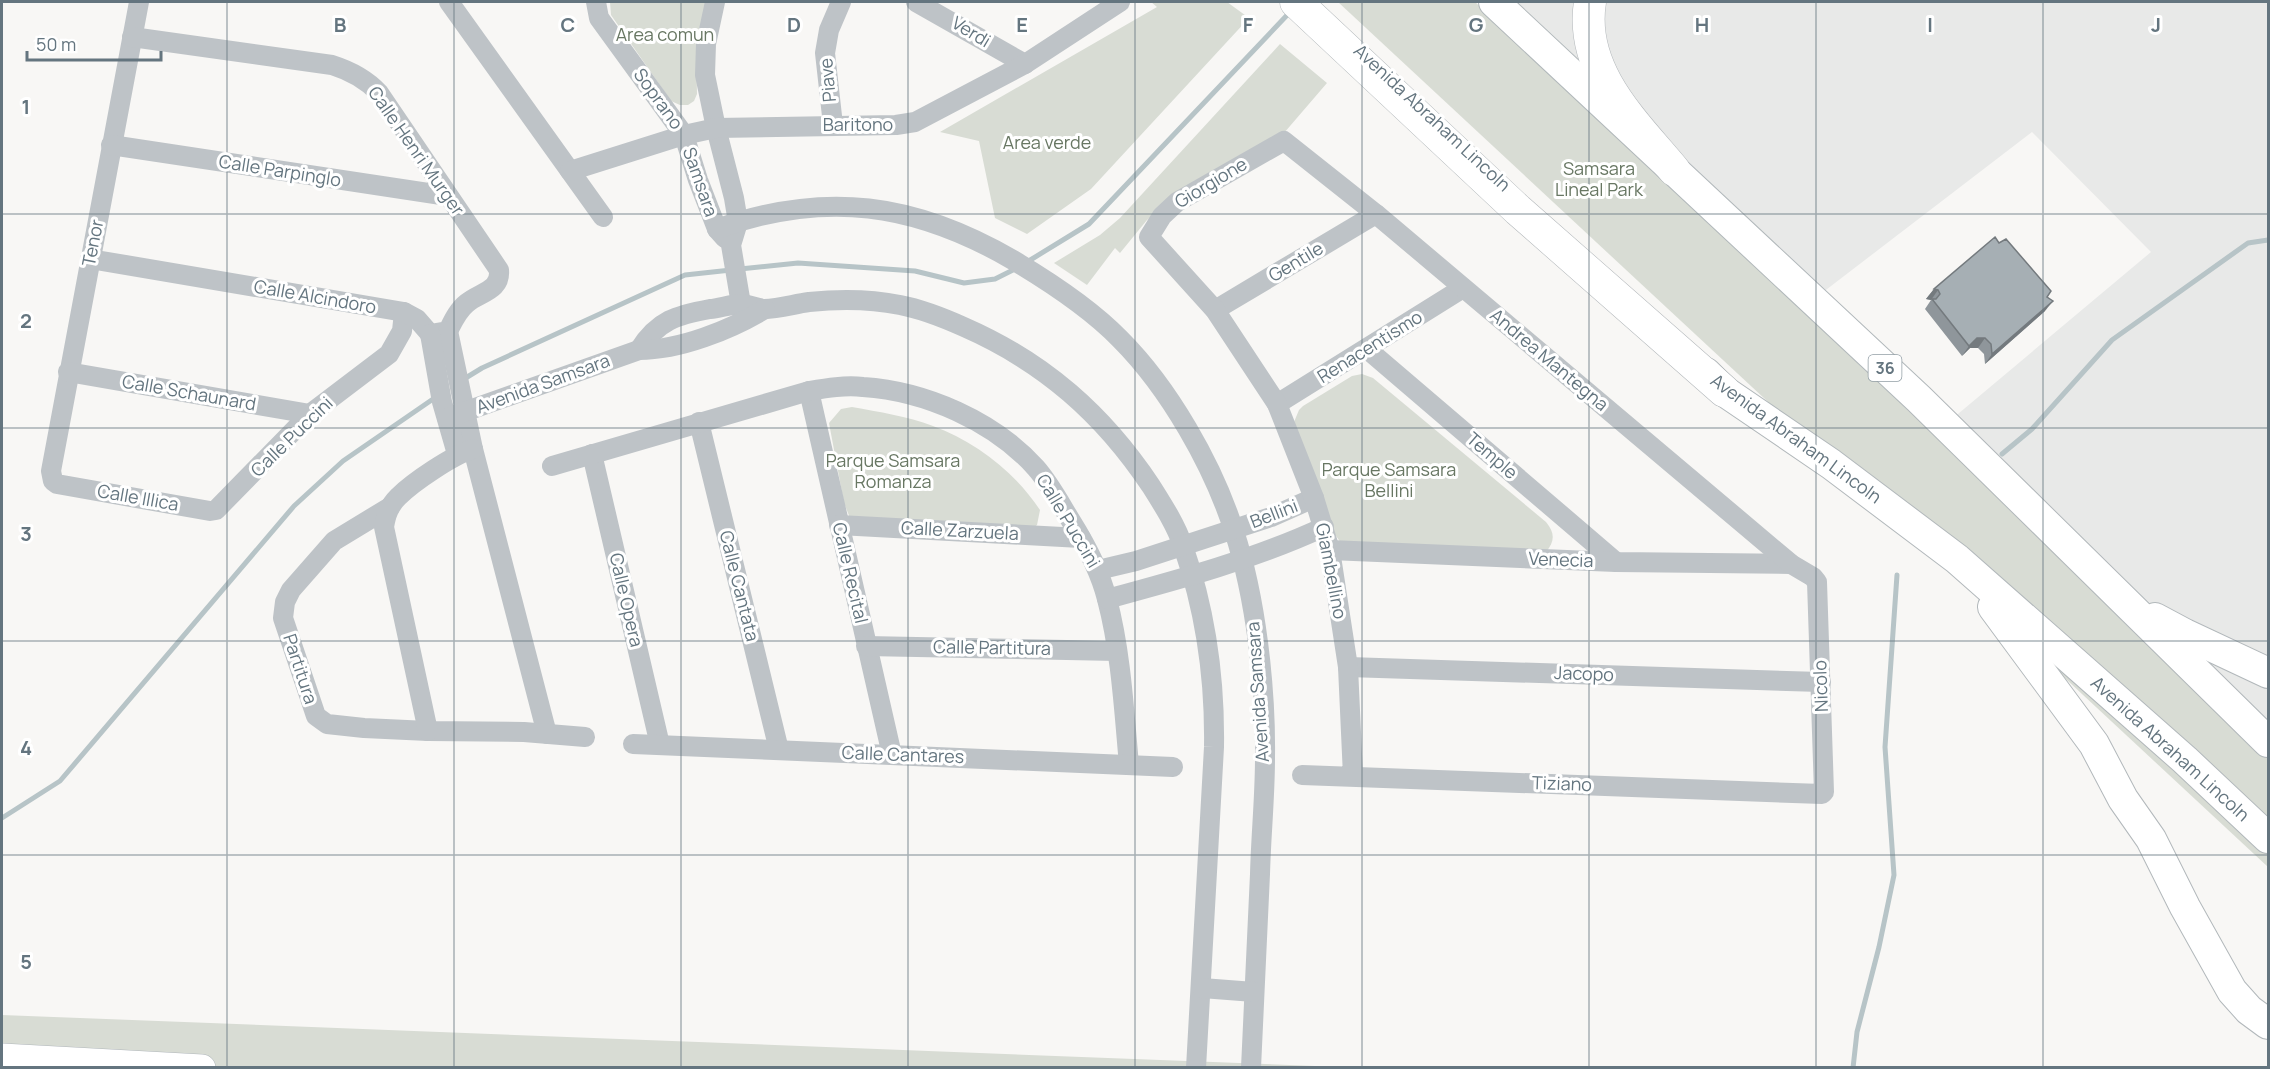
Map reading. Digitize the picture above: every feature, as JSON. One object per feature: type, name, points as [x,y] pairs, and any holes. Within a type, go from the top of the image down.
[{"type":"highway","points":[[1296,2],[1518,210],[1724,391]]},
{"type":"highway","points":[[1590,2],[1591,47],[1605,81],[1614,99],[1674,171]]},
{"type":"main road","name":"36","points":[[1494,2],[1919,399],[2268,742]]},
{"type":"main road","name":"Avenida Abraham Lincoln","points":[[1320,12],[1724,391],[1831,464],[1957,559],[2185,760],[2268,838]]},
{"type":"main road","points":[[1957,559],[2094,744],[2123,799],[2151,838],[2185,907],[2232,991],[2249,1010],[2268,1024]]},
{"type":"main road","points":[[2121,598],[2185,634],[2268,673]]},
{"type":"main road","points":[[2,1057],[202,1068]]},
{"type":"street","name":"Tenor","points":[[57,484],[53,481],[51,471],[139,2]]},
{"type":"street","points":[[449,2],[603,217]]},
{"type":"street","name":"Soprano","points":[[596,2],[599,18],[684,135]]},
{"type":"street","name":"Samsara","points":[[715,2],[705,44],[705,75],[738,222]]},
{"type":"street","name":"Piave","points":[[833,125],[825,52],[829,30],[841,2]]},
{"type":"street","name":"Verdi","points":[[916,2],[1025,64]]},
{"type":"street","name":"Baritono","points":[[570,171],[684,135],[716,128],[896,125],[915,122],[1025,64],[1119,2]]},
{"type":"street","name":"Calle Henri Murger","points":[[132,37],[332,65],[351,72],[370,83],[499,270],[496,285],[462,308],[439,333]]},
{"type":"street","name":"Samsara","points":[[684,135],[717,229]]},
{"type":"street","name":"Andrea Mantegna","points":[[1286,141],[1376,214],[1791,564],[1813,577]]},
{"type":"street","name":"Giorgione","points":[[1149,238],[1162,216],[1177,202],[1286,141]]},
{"type":"street","name":"Calle Parpinglo","points":[[111,145],[448,196]]},
{"type":"street","name":"Avenida Samsara","points":[[717,229],[762,215],[813,207],[856,207],[915,216],[963,233],[1017,263],[1103,323],[1122,340],[1173,404],[1209,470],[1234,528],[1243,560],[1259,648],[1265,757],[1251,1068]]},
{"type":"street","name":"Gentile","points":[[1215,310],[1376,214]]},
{"type":"street","points":[[738,222],[731,245],[743,313]]},
{"type":"street","points":[[717,229],[731,245]]},
{"type":"street","name":"Giambellino","points":[[1149,238],[1215,310],[1277,404],[1314,498],[1330,550],[1348,667],[1353,776]]},
{"type":"street","name":"Calle Alcindoro","points":[[90,259],[404,312],[439,333]]},
{"type":"street","name":"Renacentismo","points":[[1277,404],[1463,288]]},
{"type":"street","name":"Avenida Samsara","points":[[639,350],[652,332],[671,319],[686,314],[743,313],[839,300],[900,305],[951,321],[1010,350],[1057,381],[1109,432],[1141,471],[1160,501],[1183,546],[1206,646],[1214,712],[1202,988],[1196,1068]]},
{"type":"street","name":"Calle Puccini","points":[[219,509],[310,414],[389,354],[402,331],[404,312]]},
{"type":"street","name":"Avenida Samsara","points":[[445,410],[639,350],[681,345],[743,313]]},
{"type":"street","points":[[439,333],[455,359],[464,403],[465,451]]},
{"type":"street","points":[[439,333],[435,366],[445,410],[465,451],[547,734]]},
{"type":"street","name":"Temple","points":[[1367,349],[1616,562]]},
{"type":"street","name":"Calle Schaunard","points":[[68,372],[310,414]]},
{"type":"street","name":"Calle Puccini","points":[[552,466],[809,391],[839,386],[892,391],[929,400],[958,413],[993,432],[1019,451],[1035,468],[1050,486],[1082,538],[1098,570],[1107,599],[1117,651],[1130,765]]},
{"type":"street","name":"Calle Recital","points":[[809,391],[892,755]]},
{"type":"street","name":"Calle Cantata","points":[[699,422],[779,750]]},
{"type":"street","points":[[428,731],[384,527],[390,507],[398,497],[465,451]]},
{"type":"street","name":"Calle Opera","points":[[592,454],[660,745]]},
{"type":"street","name":"Calle Illica","points":[[57,484],[210,511],[219,509]]},
{"type":"street","name":"Bellini","points":[[1098,570],[1183,546],[1271,517],[1314,498]]},
{"type":"street","name":"Partitura","points":[[390,507],[334,541],[291,590],[285,602],[283,618],[316,716],[322,722],[346,726],[585,737]]},
{"type":"street","name":"Calle Zarzuela","points":[[839,525],[1082,538]]},
{"type":"street","name":"Bellini","points":[[1107,599],[1243,560],[1285,545],[1324,527]]},
{"type":"street","name":"Venecia","points":[[1330,550],[1616,562],[1791,564]]},
{"type":"street","name":"Nicolo","points":[[1813,577],[1817,582],[1824,792],[1822,794]]},
{"type":"street","name":"Calle Partitura","points":[[866,646],[1117,651]]},
{"type":"street","name":"Jacopo","points":[[1348,667],[1821,682]]},
{"type":"street","name":"Calle Cantares","points":[[633,744],[1173,767]]},
{"type":"street","name":"Tiziano","points":[[1302,775],[1822,794]]},
{"type":"street","points":[[1202,988],[1254,992]]},
{"type":"shaded area","points":[[1502,2],[2268,2],[2268,729],[1946,424],[2151,252],[2032,132],[1818,296]]},
{"type":"green space","name":"Area comun","points":[[610,2],[708,2],[696,39],[697,94],[694,101],[688,105],[680,105],[671,101],[611,15]]},
{"type":"green space","name":"Area verde","points":[[1151,2],[1227,2],[1249,18],[1091,189],[1027,234],[995,218],[979,141],[940,132],[1157,7]]},
{"type":"green space","name":"Samsara Lineal Park","points":[[1338,2],[1475,2],[1636,147],[2268,752],[2268,867]]},
{"type":"green space","points":[[1280,44],[1327,83],[1284,133],[1158,211],[1147,220],[1120,253],[1115,248],[1087,285],[1054,263],[1100,235],[1120,218]]},
{"type":"green space","name":"Parque Samsara Bellini","points":[[1362,374],[1373,378],[1546,522],[1553,537],[1546,552],[1341,543],[1334,533],[1294,422],[1303,406],[1352,376]]},
{"type":"green space","name":"Parque Samsara Romanza","points":[[852,407],[923,423],[949,433],[979,450],[1006,471],[1030,496],[1040,510],[1037,525],[1031,530],[850,518],[844,503],[829,423],[841,409]]},
{"type":"green space","points":[[2,1015],[1341,1067],[2,1068]]},
{"type":"building","points":[[1995,237],[1999,243],[2006,239],[2051,291],[2047,297],[2053,301],[1992,354],[1991,344],[1985,338],[1977,338],[1969,346],[1932,299],[1936,299],[1940,294],[1934,289]]},
{"type":"waterway","points":[[1027,262],[1089,224],[1291,11]]},
{"type":"waterway","points":[[2002,454],[2032,429],[2112,340],[2248,243],[2268,240]]},
{"type":"waterway","points":[[740,269],[798,263],[915,271],[964,283],[995,279],[1017,268]]},
{"type":"waterway","points":[[464,379],[482,368],[685,275],[731,270]]},
{"type":"waterway","points":[[2,818],[60,781],[294,506],[343,461],[436,397]]},
{"type":"waterway","points":[[1853,1068],[1857,1032],[1879,947],[1894,875],[1885,747],[1897,575]]}]
